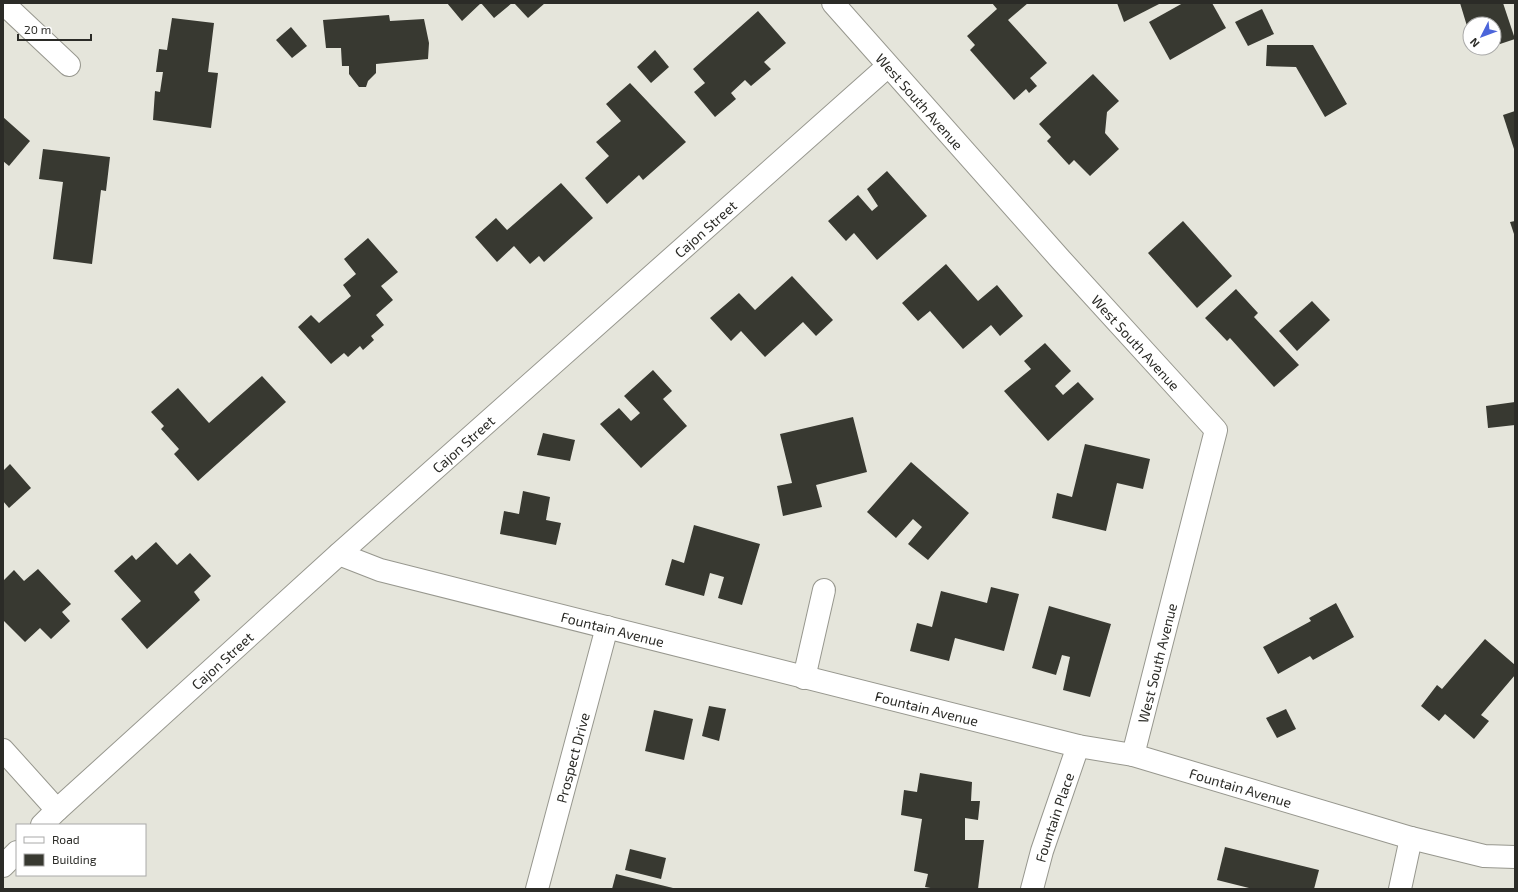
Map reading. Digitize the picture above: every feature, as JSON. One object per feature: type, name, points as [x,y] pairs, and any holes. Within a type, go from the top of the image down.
[{"type":"street","points":[[3,3],[69,65]]},
{"type":"street","name":"West South Avenue","points":[[833,3],[1061,260],[1216,430],[1133,755]]},
{"type":"street","name":"Cajon Street","points":[[50,817],[339,554],[888,66]]},
{"type":"street","name":"Fountain Avenue","points":[[339,554],[380,570],[804,678],[1078,746],[1133,755],[1411,838],[1484,856],[1515,857]]},
{"type":"street","points":[[804,678],[824,590]]},
{"type":"street","name":"Prospect Drive","points":[[537,889],[607,627]]},
{"type":"street","name":"Fountain Place","points":[[1032,889],[1042,851],[1078,746]]},
{"type":"street","points":[[3,750],[50,817]]},
{"type":"street","points":[[1400,889],[1411,838]]},
{"type":"street","points":[[3,866],[16,853]]},
{"type":"building","points":[[447,3],[481,3],[462,21]]},
{"type":"building","points":[[481,3],[512,3],[494,18]]},
{"type":"building","points":[[514,3],[545,3],[528,18]]},
{"type":"building","points":[[992,3],[1028,3],[1008,20],[1047,63],[1030,78],[1037,86],[1029,93],[1026,89],[1014,100],[970,50],[975,45],[967,36],[997,9]]},
{"type":"building","points":[[1117,3],[1161,3],[1124,22]]},
{"type":"building","points":[[1183,3],[1212,3],[1226,28],[1170,60],[1149,22]]},
{"type":"building","points":[[1460,3],[1503,3],[1515,39],[1502,43],[1502,16],[1464,16]]},
{"type":"building","points":[[1262,9],[1274,34],[1248,46],[1235,22]]},
{"type":"building","points":[[758,11],[786,43],[764,62],[771,69],[751,86],[745,80],[731,93],[736,99],[715,117],[694,92],[705,83],[693,69]]},
{"type":"building","points":[[389,15],[390,21],[424,19],[429,43],[428,59],[376,64],[376,73],[368,81],[366,87],[359,87],[349,74],[349,66],[342,66],[341,48],[326,48],[323,20]]},
{"type":"building","points":[[172,18],[214,23],[208,72],[218,73],[211,128],[153,120],[155,91],[160,92],[163,72],[156,72],[159,49],[167,50]]},
{"type":"building","points":[[291,27],[307,46],[292,58],[276,40]]},
{"type":"building","points":[[1267,45],[1313,45],[1347,104],[1325,117],[1296,67],[1266,66]]},
{"type":"building","points":[[655,50],[669,67],[651,83],[637,67]]},
{"type":"building","points":[[1093,74],[1119,101],[1107,112],[1105,133],[1119,149],[1090,176],[1074,160],[1069,165],[1047,141],[1051,137],[1039,124]]},
{"type":"building","points":[[630,83],[686,142],[643,180],[639,175],[607,204],[585,178],[609,156],[596,142],[621,121],[606,104]]},
{"type":"building","points":[[1515,111],[1515,152],[1503,115]]},
{"type":"building","points":[[3,117],[30,141],[9,166],[3,161]]},
{"type":"building","points":[[43,149],[110,157],[106,191],[101,190],[92,264],[53,259],[63,182],[39,179]]},
{"type":"building","points":[[887,171],[927,216],[877,260],[854,233],[846,241],[828,221],[858,195],[872,211],[878,206],[867,189]]},
{"type":"building","points":[[561,183],[593,218],[544,262],[539,256],[530,264],[514,246],[497,262],[475,237],[496,218],[507,230]]},
{"type":"building","points":[[1183,221],[1232,276],[1197,308],[1148,253]]},
{"type":"building","points":[[1515,221],[1515,237],[1510,222]]},
{"type":"building","points":[[368,238],[398,272],[381,286],[393,300],[376,315],[384,325],[371,336],[374,340],[363,350],[360,346],[348,357],[344,353],[331,364],[298,327],[311,315],[319,323],[351,296],[343,285],[356,274],[344,259]]},
{"type":"building","points":[[946,264],[978,301],[997,285],[1023,316],[1000,336],[991,325],[963,349],[930,311],[918,321],[902,303]]},
{"type":"building","points":[[792,276],[833,320],[816,336],[803,322],[765,357],[741,331],[731,341],[710,318],[739,293],[755,310]]},
{"type":"building","points":[[1236,289],[1258,313],[1254,317],[1299,365],[1274,387],[1230,338],[1227,341],[1205,318]]},
{"type":"building","points":[[1312,301],[1330,320],[1297,351],[1279,331]]},
{"type":"building","points":[[1045,343],[1071,371],[1055,386],[1063,395],[1078,382],[1094,399],[1048,441],[1004,391],[1031,369],[1024,361]]},
{"type":"building","points":[[653,370],[672,391],[663,399],[687,426],[641,468],[600,424],[619,408],[631,421],[640,413],[624,396]]},
{"type":"building","points":[[262,376],[286,402],[198,481],[174,454],[179,449],[161,429],[164,426],[151,412],[178,388],[209,423]]},
{"type":"building","points":[[1515,402],[1515,425],[1488,428],[1486,406]]},
{"type":"building","points":[[853,417],[867,472],[816,485],[822,507],[783,516],[777,486],[792,483],[780,434]]},
{"type":"building","points":[[543,433],[575,440],[570,461],[537,455]]},
{"type":"building","points":[[1085,444],[1150,459],[1143,489],[1117,483],[1106,531],[1052,518],[1057,493],[1072,497]]},
{"type":"building","points":[[911,462],[969,513],[928,560],[908,544],[922,527],[913,519],[896,538],[867,512]]},
{"type":"building","points":[[10,464],[31,488],[9,508],[3,501],[3,471]]},
{"type":"building","points":[[523,491],[550,497],[546,520],[561,523],[556,545],[500,534],[504,511],[519,514]]},
{"type":"building","points":[[694,525],[760,544],[742,605],[718,598],[724,577],[710,573],[704,596],[665,585],[672,559],[684,563]]},
{"type":"building","points":[[156,542],[177,565],[190,553],[211,576],[194,592],[200,600],[147,649],[121,619],[141,601],[114,571],[132,555],[136,560]]},
{"type":"building","points":[[38,569],[71,604],[62,612],[70,621],[51,639],[40,628],[25,642],[3,620],[3,581],[14,570],[24,581]]},
{"type":"building","points":[[991,587],[1019,594],[1004,651],[955,638],[949,661],[910,651],[917,623],[932,627],[941,591],[987,603]]},
{"type":"building","points":[[1336,603],[1354,637],[1313,660],[1310,656],[1278,674],[1263,647],[1311,621],[1309,618]]},
{"type":"building","points":[[1049,606],[1111,624],[1090,697],[1063,690],[1070,657],[1062,655],[1056,675],[1032,668]]},
{"type":"building","points":[[1485,639],[1515,665],[1515,675],[1481,715],[1489,721],[1474,739],[1445,714],[1439,721],[1421,706],[1437,685],[1442,689]]},
{"type":"building","points":[[709,706],[726,709],[719,741],[702,736]]},
{"type":"building","points":[[1286,709],[1296,729],[1277,738],[1266,718]]},
{"type":"building","points":[[654,710],[693,719],[684,760],[645,751]]},
{"type":"building","points":[[920,773],[972,782],[971,801],[980,801],[978,820],[965,818],[965,840],[984,840],[978,889],[936,889],[925,887],[928,874],[914,871],[922,819],[901,815],[904,790],[917,792]]},
{"type":"building","points":[[1225,847],[1319,870],[1314,889],[1253,889],[1217,880]]},
{"type":"building","points":[[630,849],[666,858],[661,879],[625,870]]},
{"type":"building","points":[[616,874],[673,888],[673,889],[612,889]]}]
